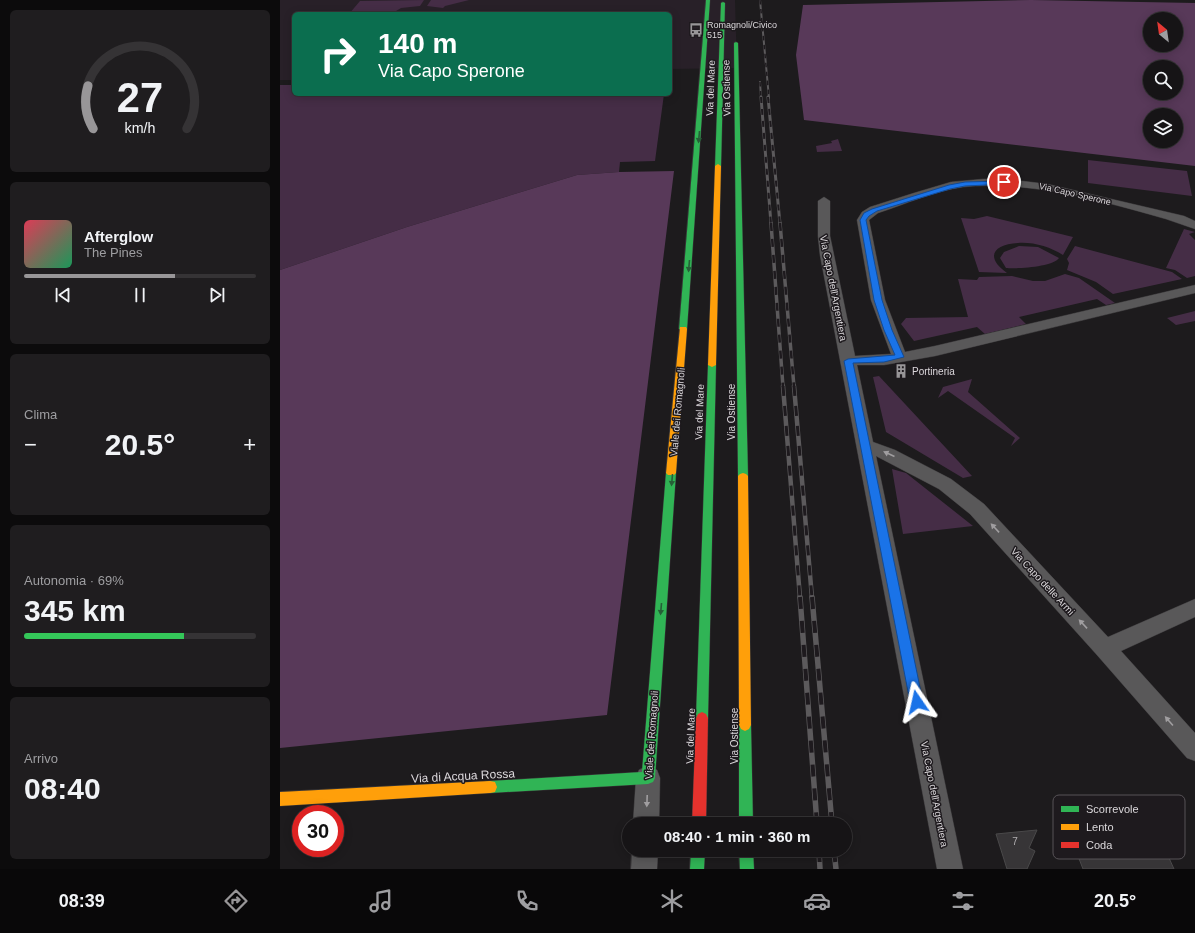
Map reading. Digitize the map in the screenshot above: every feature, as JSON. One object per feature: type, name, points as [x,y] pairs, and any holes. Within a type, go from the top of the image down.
[{"type":"street","name":"Viale dei Romagnoli","points":[[646,817],[648,778],[708,0]]},
{"type":"street","name":"Via del Mare","points":[[699,817],[723,0]]},
{"type":"street","name":"Via Ostiense","points":[[736,33],[741,297],[746,817]]},
{"type":"street","name":"Via Capo Sperone","points":[[900,357],[888,330],[874,282],[863,222],[865,216],[872,211],[960,185],[1018,183],[1082,194],[1178,219],[1195,225]]},
{"type":"street","name":"Via Capo dell'Argentiera","points":[[824,202],[824,242],[950,869]]},
{"type":"street","points":[[848,361],[884,360],[935,351],[1195,289]]},
{"type":"street","name":"Via Capo delle Armi","points":[[865,445],[907,463],[946,484],[966,499],[983,515],[1105,648],[1195,750]]},
{"type":"street","points":[[1105,648],[1195,608]]},
{"type":"street","name":"Via di Acqua Rossa","points":[[280,799],[648,778]]},
{"type":"street","points":[[644,869],[645,857]]},
{"type":"street","points":[[698,857],[698,869]]},
{"type":"street","points":[[746,857],[746,869]]},
{"type":"shaded area","points":[[280,0],[735,0],[737,68],[672,69],[672,12],[292,12],[292,80],[280,80]]},
{"type":"shaded area","points":[[424,0],[420,6],[401,8],[394,12],[351,12],[360,1]]},
{"type":"shaded area","points":[[431,0],[469,0],[445,6],[443,8],[427,6]]},
{"type":"shaded area","points":[[1031,0],[1195,3],[1195,166],[804,120],[796,55],[803,5]]},
{"type":"shaded area","points":[[280,85],[292,85],[292,96],[664,96],[655,161],[620,162],[619,172],[577,175],[407,227],[280,270]]},
{"type":"shaded area","points":[[838,139],[842,151],[817,152],[816,146],[832,143],[831,141]]},
{"type":"shaded area","points":[[1088,160],[1187,171],[1192,196],[1088,183]]},
{"type":"shaded area","points":[[674,171],[607,715],[280,748],[280,270],[407,227],[577,175],[619,172]]},
{"type":"shaded area","points":[[987,216],[1073,237],[1063,255],[1047,247],[1030,243],[1018,243],[1003,246],[995,252],[994,257],[1000,267],[1007,273],[979,272],[961,218],[974,219]]},
{"type":"shaded area","points":[[1184,229],[1195,232],[1189,234],[1195,240],[1195,276],[1187,278],[1175,270],[1166,268]]},
{"type":"shaded area","points":[[1019,246],[1038,247],[1059,258],[1050,264],[1026,268],[1006,268],[1000,258],[1004,252]]},
{"type":"shaded area","points":[[1075,246],[1172,272],[1182,279],[1113,294],[1096,282],[1067,270],[1069,263],[1067,259]]},
{"type":"shaded area","points":[[1065,274],[1079,278],[1115,303],[1106,305],[1097,299],[1019,317],[1026,324],[985,334],[977,327],[914,341],[901,324],[906,318],[968,317],[958,279],[977,280],[979,277],[1012,276],[1033,281],[1045,281]]},
{"type":"shaded area","points":[[1195,311],[1195,321],[1176,325],[1167,318]]},
{"type":"shaded area","points":[[879,376],[972,476],[963,478],[886,432],[873,377]]},
{"type":"shaded area","points":[[972,379],[968,392],[1020,438],[1011,446],[1015,438],[948,391],[938,398],[943,387]]},
{"type":"shaded area","points":[[892,469],[906,473],[973,526],[903,534]]},
{"type":"building","points":[[1037,830],[1029,848],[1035,851],[1027,869],[1007,869],[996,834]]},
{"type":"building","points":[[1079,859],[1169,859],[1174,869],[1083,869]]},
{"type":"railway","points":[[760,0],[769,98]]},
{"type":"railway","points":[[760,82],[761,98]]},
{"type":"railway","points":[[761,97],[771,224]]},
{"type":"railway","points":[[768,97],[780,224]]},
{"type":"railway","points":[[771,223],[783,387]]},
{"type":"railway","points":[[780,223],[794,387]]},
{"type":"railway","points":[[783,386],[800,598]]},
{"type":"railway","points":[[794,386],[812,598]]},
{"type":"railway","points":[[800,597],[816,817]]},
{"type":"railway","points":[[812,597],[831,817]]},
{"type":"railway","points":[[819,857],[820,869]]},
{"type":"railway","points":[[835,857],[836,869]]},
{"type":"traffic: fast","points":[[683,329],[708,0]]},
{"type":"traffic: fast","points":[[718,166],[723,3]]},
{"type":"traffic: fast","points":[[736,43],[743,476]]},
{"type":"traffic: fast","points":[[702,718],[712,365]]},
{"type":"traffic: fast","points":[[490,787],[648,778],[671,473]]},
{"type":"traffic: fast","points":[[745,725],[746,817]]},
{"type":"traffic: fast","points":[[697,869],[698,857]]},
{"type":"traffic: fast","points":[[746,857],[747,869]]},
{"type":"traffic: slow","points":[[712,365],[718,166]]},
{"type":"traffic: slow","points":[[671,473],[683,329]]},
{"type":"traffic: slow","points":[[743,476],[745,725]]},
{"type":"traffic: slow","points":[[280,799],[490,787]]},
{"type":"traffic: jam","points":[[699,817],[702,718]]},
{"type":"place","name":"Romagnoli/Civico 515","points":[[696,30]]},
{"type":"place","name":"Portineria","points":[[901,371]]},
{"type":"route","points":[[917,702],[848,361],[884,360],[900,357],[888,330],[878,300],[863,218],[866,214],[874,210],[949,187],[965,184],[1004,182]]}]
